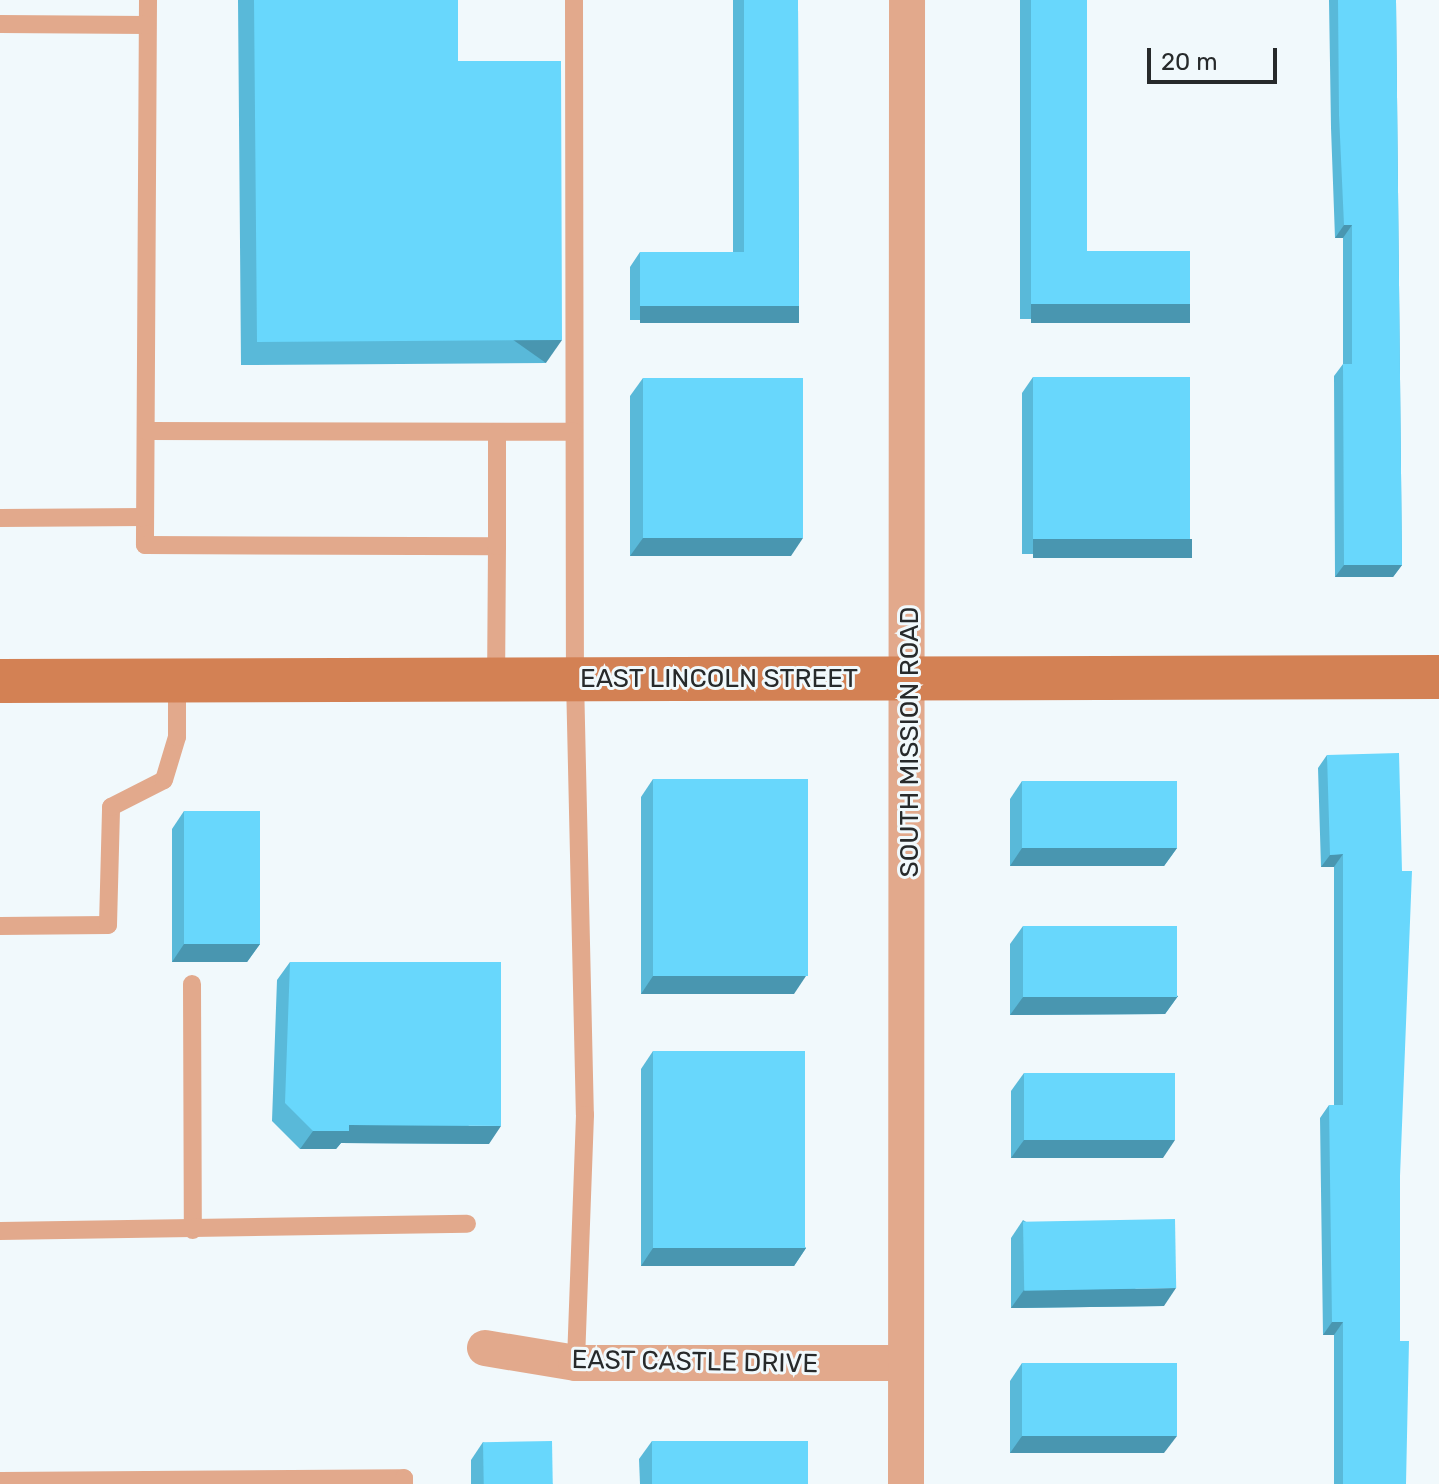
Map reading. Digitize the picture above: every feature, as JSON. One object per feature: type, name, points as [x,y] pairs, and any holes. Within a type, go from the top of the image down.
[{"type":"street","name":"SOUTH MISSION ROAD","points":[[906,1484],[912,679],[907,0]]},
{"type":"street","name":"EAST LINCOLN STREET","points":[[0,681],[1439,677]]},
{"type":"street","name":"EAST CASTLE DRIVE","points":[[485,1348],[576,1363],[906,1363]]},
{"type":"lane","points":[[148,0],[145,545],[497,546]]},
{"type":"lane","points":[[574,0],[575,679],[585,1115],[576,1363]]},
{"type":"lane","points":[[0,24],[147,25]]},
{"type":"lane","points":[[146,431],[574,432]]},
{"type":"lane","points":[[496,679],[497,432]]},
{"type":"lane","points":[[0,518],[145,517]]},
{"type":"lane","points":[[0,926],[108,925],[111,807],[164,780],[177,737],[177,680]]},
{"type":"lane","points":[[192,984],[193,1230]]},
{"type":"lane","points":[[0,1231],[467,1224]]},
{"type":"lane","points":[[0,1481],[404,1478],[404,1484]]},
{"type":"building","points":[[254,0],[458,0],[458,61],[561,61],[562,340],[257,342]]},
{"type":"building","points":[[744,0],[798,0],[799,306],[640,306],[640,252],[744,252]]},
{"type":"building","points":[[1031,0],[1087,0],[1087,251],[1190,251],[1190,304],[1031,304]]},
{"type":"building","points":[[1338,0],[1396,0],[1402,565],[1344,565],[1343,364],[1352,364],[1352,225],[1344,225]]},
{"type":"building","points":[[1033,377],[1190,377],[1190,539],[1033,539]]},
{"type":"building","points":[[643,378],[803,378],[803,538],[643,538]]},
{"type":"building","points":[[1399,753],[1402,871],[1412,871],[1400,1176],[1400,1341],[1409,1341],[1406,1484],[1343,1484],[1343,1322],[1332,1322],[1329,1105],[1343,1105],[1343,854],[1330,855],[1327,755]]},
{"type":"building","points":[[653,779],[808,779],[808,976],[653,976]]},
{"type":"building","points":[[1022,781],[1177,781],[1177,848],[1022,848]]},
{"type":"building","points":[[184,811],[260,811],[260,944],[184,944]]},
{"type":"building","points":[[1023,926],[1177,926],[1177,997],[1023,997]]},
{"type":"building","points":[[290,962],[501,962],[501,1126],[349,1125],[349,1131],[313,1131],[285,1103]]},
{"type":"building","points":[[653,1051],[805,1051],[805,1248],[653,1248]]},
{"type":"building","points":[[1024,1073],[1175,1073],[1175,1140],[1024,1140]]},
{"type":"building","points":[[1175,1219],[1176,1288],[1024,1291],[1023,1222]]},
{"type":"building","points":[[1022,1363],[1177,1363],[1177,1436],[1022,1436]]},
{"type":"building","points":[[552,1441],[553,1484],[484,1484],[483,1442]]},
{"type":"building","points":[[652,1441],[808,1441],[808,1484],[652,1484]]}]
